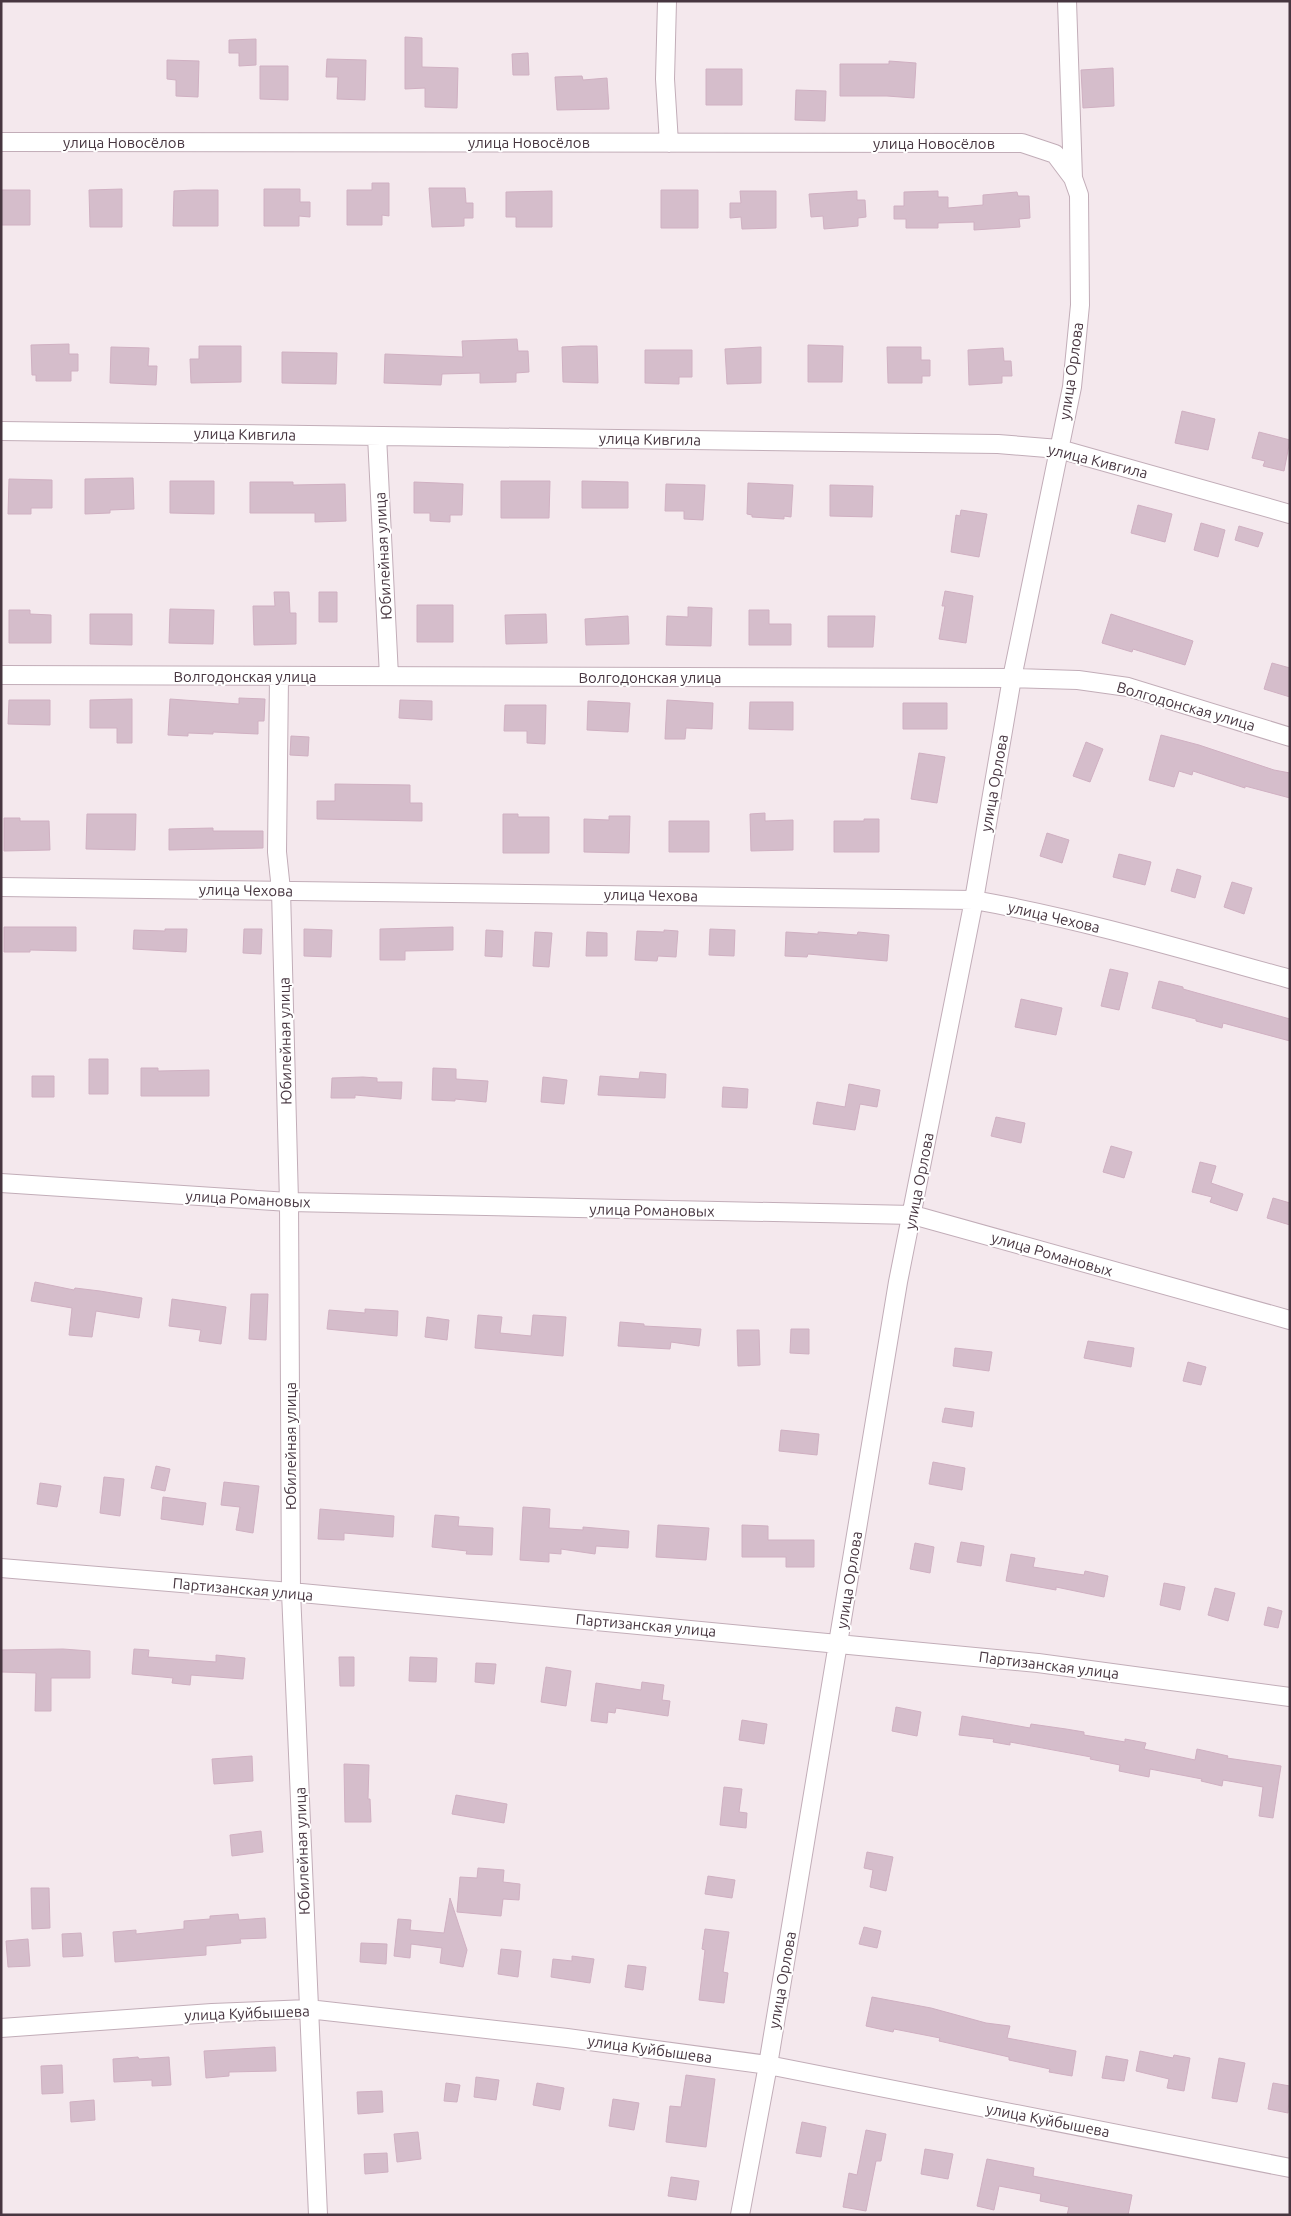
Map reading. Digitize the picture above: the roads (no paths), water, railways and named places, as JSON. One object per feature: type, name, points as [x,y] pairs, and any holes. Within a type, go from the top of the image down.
[{"type":"street","points":[[667,1],[665,79],[669,142]]},
{"type":"street","points":[[1067,1],[1073,178]]},
{"type":"street","name":"улица Новосёлов","points":[[1,142],[1022,143],[1055,154]]},
{"type":"street","name":"улица Орлова","points":[[740,2215],[768,2065],[898,1282],[913,1215],[974,900],[1012,678],[1072,387],[1080,305],[1078,195],[1073,178],[1055,154]]},
{"type":"street","name":"улица Кивгила","points":[[1,431],[998,444],[1059,449],[1290,514]]},
{"type":"street","name":"Юбилейная улица","points":[[377,436],[389,676]]},
{"type":"street","name":"Волгодонская улица","points":[[1,675],[1012,678],[1078,680],[1128,687],[1290,737]]},
{"type":"street","name":"Юбилейная улица","points":[[279,677],[278,852],[281,890],[289,1202],[291,1592],[318,2215]]},
{"type":"street","name":"улица Чехова","points":[[1,887],[974,900],[1032,910],[1290,979]]},
{"type":"street","name":"улица Романовых","points":[[1,1183],[289,1202],[913,1215],[1290,1320]]},
{"type":"street","name":"Партизанская улица","points":[[1,1568],[291,1592],[1038,1662],[1290,1697]]},
{"type":"street","name":"улица Куйбышева","points":[[1,2028],[308,2009],[567,2038],[768,2065],[1290,2168]]}]
